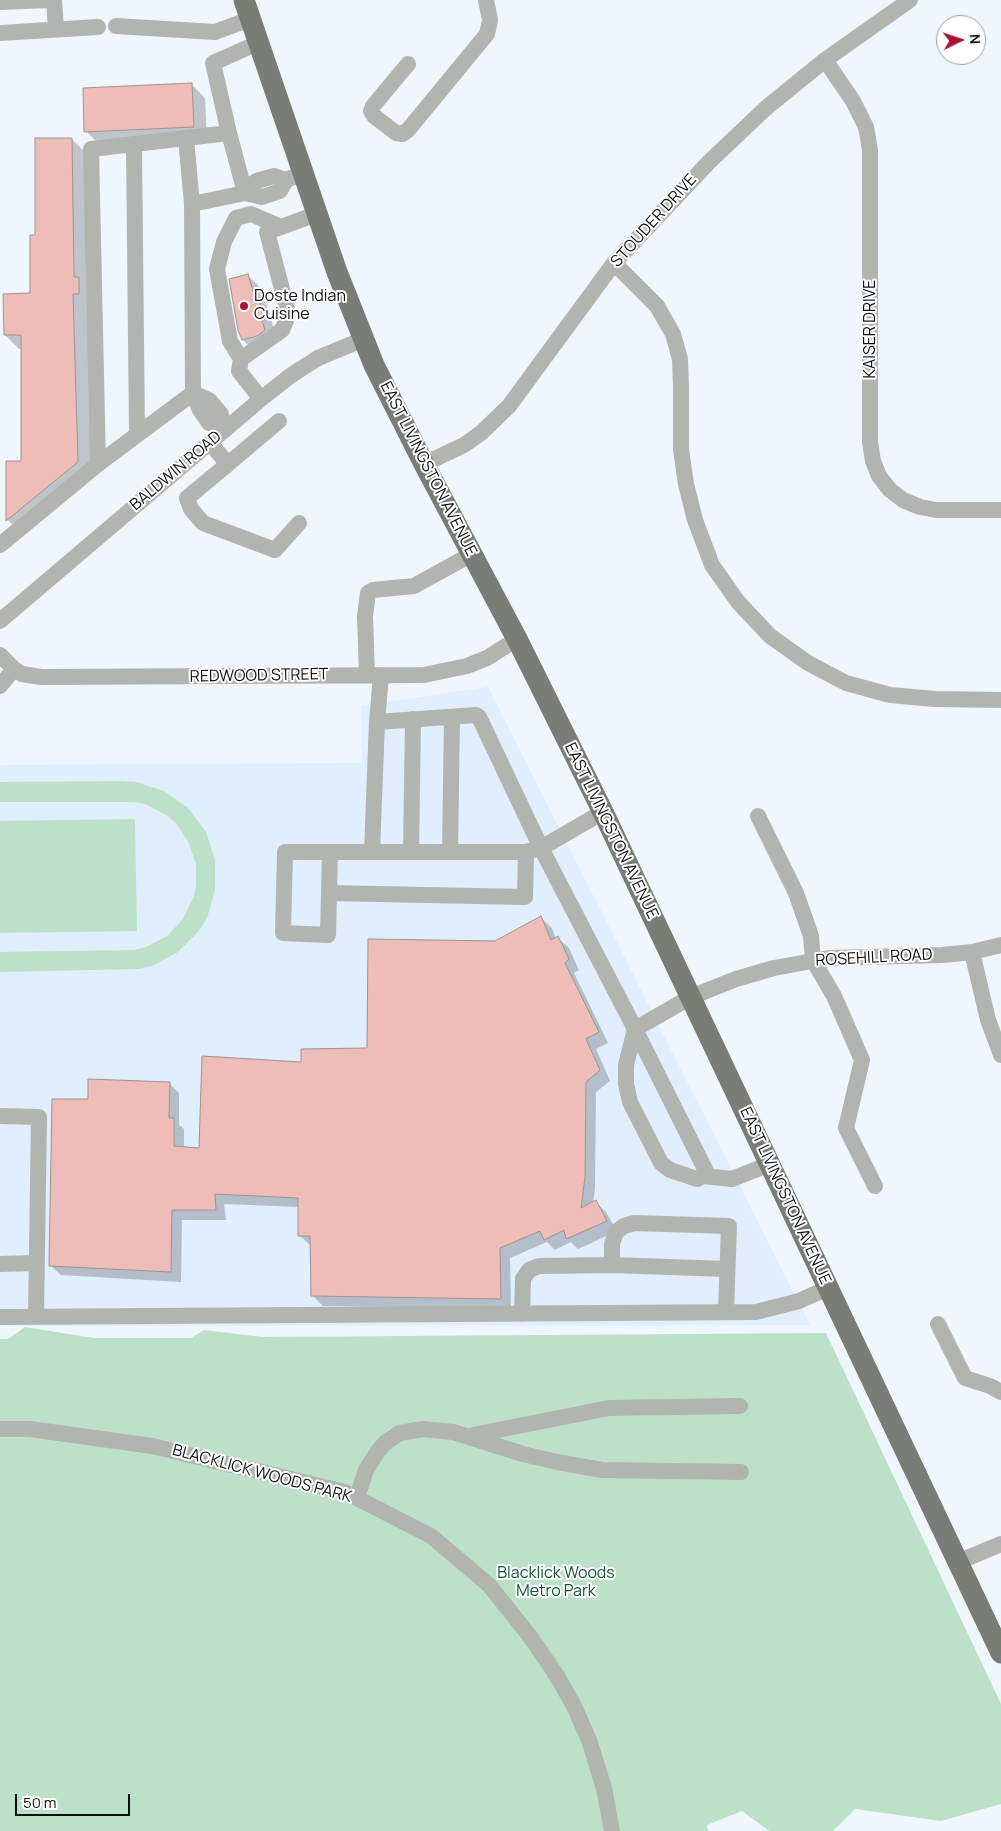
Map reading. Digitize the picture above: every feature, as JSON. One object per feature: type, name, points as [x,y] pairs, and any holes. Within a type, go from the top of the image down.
[{"type":"main road","name":"EAST LIVINGSTON AVENUE","points":[[249,6],[294,177],[317,214],[342,285],[374,365],[517,639],[603,812],[1001,1653]]},
{"type":"street","points":[[0,2],[49,0]]},
{"type":"street","points":[[54,0],[56,29]]},
{"type":"street","points":[[408,64],[373,106],[371,111],[374,116],[396,133],[402,134],[408,130],[487,34],[490,20],[486,0]]},
{"type":"street","name":"STOUDER DRIVE","points":[[424,464],[464,445],[482,433],[509,406],[614,263],[709,162],[766,108],[825,60],[910,0]]},
{"type":"street","points":[[116,26],[216,32],[249,6]]},
{"type":"street","points":[[0,33],[98,27]]},
{"type":"street","points":[[245,215],[242,193],[213,63],[258,43]]},
{"type":"street","name":"KAISER DRIVE","points":[[825,60],[853,100],[866,127],[870,150],[870,442],[879,476],[890,490],[903,500],[920,507],[936,510],[1001,510]]},
{"type":"street","points":[[98,464],[91,150],[229,133]]},
{"type":"street","points":[[186,138],[192,204],[193,393]]},
{"type":"street","points":[[134,144],[137,435]]},
{"type":"street","points":[[192,204],[242,193],[262,197],[280,191],[294,177]]},
{"type":"street","points":[[261,398],[239,371],[241,359],[230,341],[217,269],[224,242],[236,218],[251,214],[282,227]]},
{"type":"street","points":[[241,359],[282,330],[286,321],[287,308],[267,232],[317,214]]},
{"type":"street","points":[[614,263],[657,306],[673,334],[680,359],[682,386],[681,449],[690,502],[712,565],[738,602],[770,636],[808,663],[846,683],[890,695],[935,699],[1001,700]]},
{"type":"street","name":"BALDWIN ROAD","points":[[1,615],[210,443],[223,427],[261,398],[318,358],[364,339]]},
{"type":"street","points":[[0,545],[98,464],[193,393]]},
{"type":"street","points":[[193,393],[209,400],[221,414],[223,427]]},
{"type":"street","points":[[279,421],[187,498],[191,510],[203,524],[275,550],[299,523]]},
{"type":"street","points":[[210,443],[228,464]]},
{"type":"street","points":[[372,852],[377,722],[374,675],[365,616],[368,593],[373,590],[414,586],[472,554]]},
{"type":"street","name":"REDWOOD STREET","points":[[0,655],[22,674],[41,678],[424,675],[467,666],[487,658],[517,639]]},
{"type":"street","points":[[0,686],[14,669]]},
{"type":"street","points":[[377,722],[476,715],[481,720],[534,850],[635,1029],[705,1169],[703,1176]]},
{"type":"street","points":[[450,852],[452,717]]},
{"type":"street","points":[[411,852],[413,719]]},
{"type":"street","points":[[330,853],[328,935],[283,933],[285,852],[534,850],[603,812]]},
{"type":"street","points":[[758,816],[796,893],[811,936],[813,960],[834,996],[862,1060],[846,1128],[875,1186]]},
{"type":"street","points":[[329,893],[525,897],[534,850]]},
{"type":"street","name":"ROSEHILL ROAD","points":[[635,1029],[691,997],[736,979],[813,960],[943,955],[972,952],[1001,945]]},
{"type":"street","points":[[972,952],[988,1020],[1001,1054]]},
{"type":"street","points":[[635,1029],[626,1065],[626,1084],[630,1102],[661,1163],[670,1170],[697,1179],[703,1176],[732,1179],[770,1164]]},
{"type":"street","points":[[0,1116],[39,1116],[36,1317]]},
{"type":"street","points":[[612,1266],[612,1244],[616,1232],[624,1226],[634,1223],[729,1226],[726,1312]]},
{"type":"street","points":[[0,1264],[36,1264]]},
{"type":"street","points":[[522,1314],[523,1279],[529,1270],[539,1266],[612,1266],[727,1270]]},
{"type":"street","points":[[0,1317],[756,1312],[799,1301],[828,1288]]},
{"type":"street","points":[[938,1324],[965,1378],[990,1386],[1001,1392]]},
{"type":"street","points":[[466,1436],[610,1408],[740,1406]]},
{"type":"street","name":"BLACKLICK WOODS PARK","points":[[0,1429],[30,1430],[152,1446],[345,1492],[431,1536],[489,1586],[532,1639],[574,1706],[589,1740],[604,1788],[612,1831]]},
{"type":"street","points":[[357,1498],[366,1470],[385,1443],[400,1433],[423,1430],[453,1432],[523,1454],[602,1470],[742,1472]]},
{"type":"street","points":[[958,1562],[1001,1544]]},
{"type":"shaded area","points":[[488,687],[810,1325],[0,1326],[0,765],[362,763],[361,706]]},
{"type":"green space","points":[[0,782],[136,782],[164,791],[188,808],[206,832],[215,860],[215,890],[207,918],[199,931],[178,952],[152,966],[138,969],[0,972],[0,952],[134,950],[146,947],[167,936],[183,919],[196,887],[196,864],[188,841],[175,822],[166,815],[145,804],[133,802],[0,802]]},
{"type":"green space","points":[[135,819],[137,931],[0,933],[0,821]]},
{"type":"green space","name":"Blacklick Woods Metro Park","points":[[25,1327],[94,1338],[191,1338],[204,1330],[262,1337],[826,1333],[1001,1704],[1001,1804],[941,1821],[855,1809],[833,1831],[769,1831],[742,1811],[707,1825],[708,1831],[0,1831],[0,1339],[8,1339]]},
{"type":"building","points":[[192,83],[194,127],[84,132],[83,88]]},
{"type":"building","points":[[35,138],[72,138],[74,277],[79,277],[79,294],[73,294],[78,462],[6,521],[6,461],[21,461],[21,335],[4,335],[3,294],[30,293],[30,235],[35,235]]},
{"type":"building","name":"Doste Indian Cuisine","points":[[248,274],[254,294],[257,293],[265,320],[262,320],[265,330],[257,336],[242,340],[238,330],[229,279]]},
{"type":"building","points":[[541,916],[551,940],[558,936],[569,959],[565,963],[599,1032],[586,1039],[600,1070],[586,1082],[585,1177],[581,1208],[596,1200],[607,1221],[566,1239],[564,1230],[544,1240],[540,1231],[500,1248],[501,1299],[311,1296],[310,1236],[298,1236],[298,1198],[215,1194],[216,1210],[172,1210],[171,1272],[49,1266],[52,1099],[88,1099],[88,1079],[170,1082],[169,1118],[174,1118],[174,1146],[199,1148],[202,1056],[301,1062],[301,1049],[367,1048],[368,939],[495,941]]},
{"type":"place","name":"Doste Indian Cuisine","points":[[244,306]]}]
